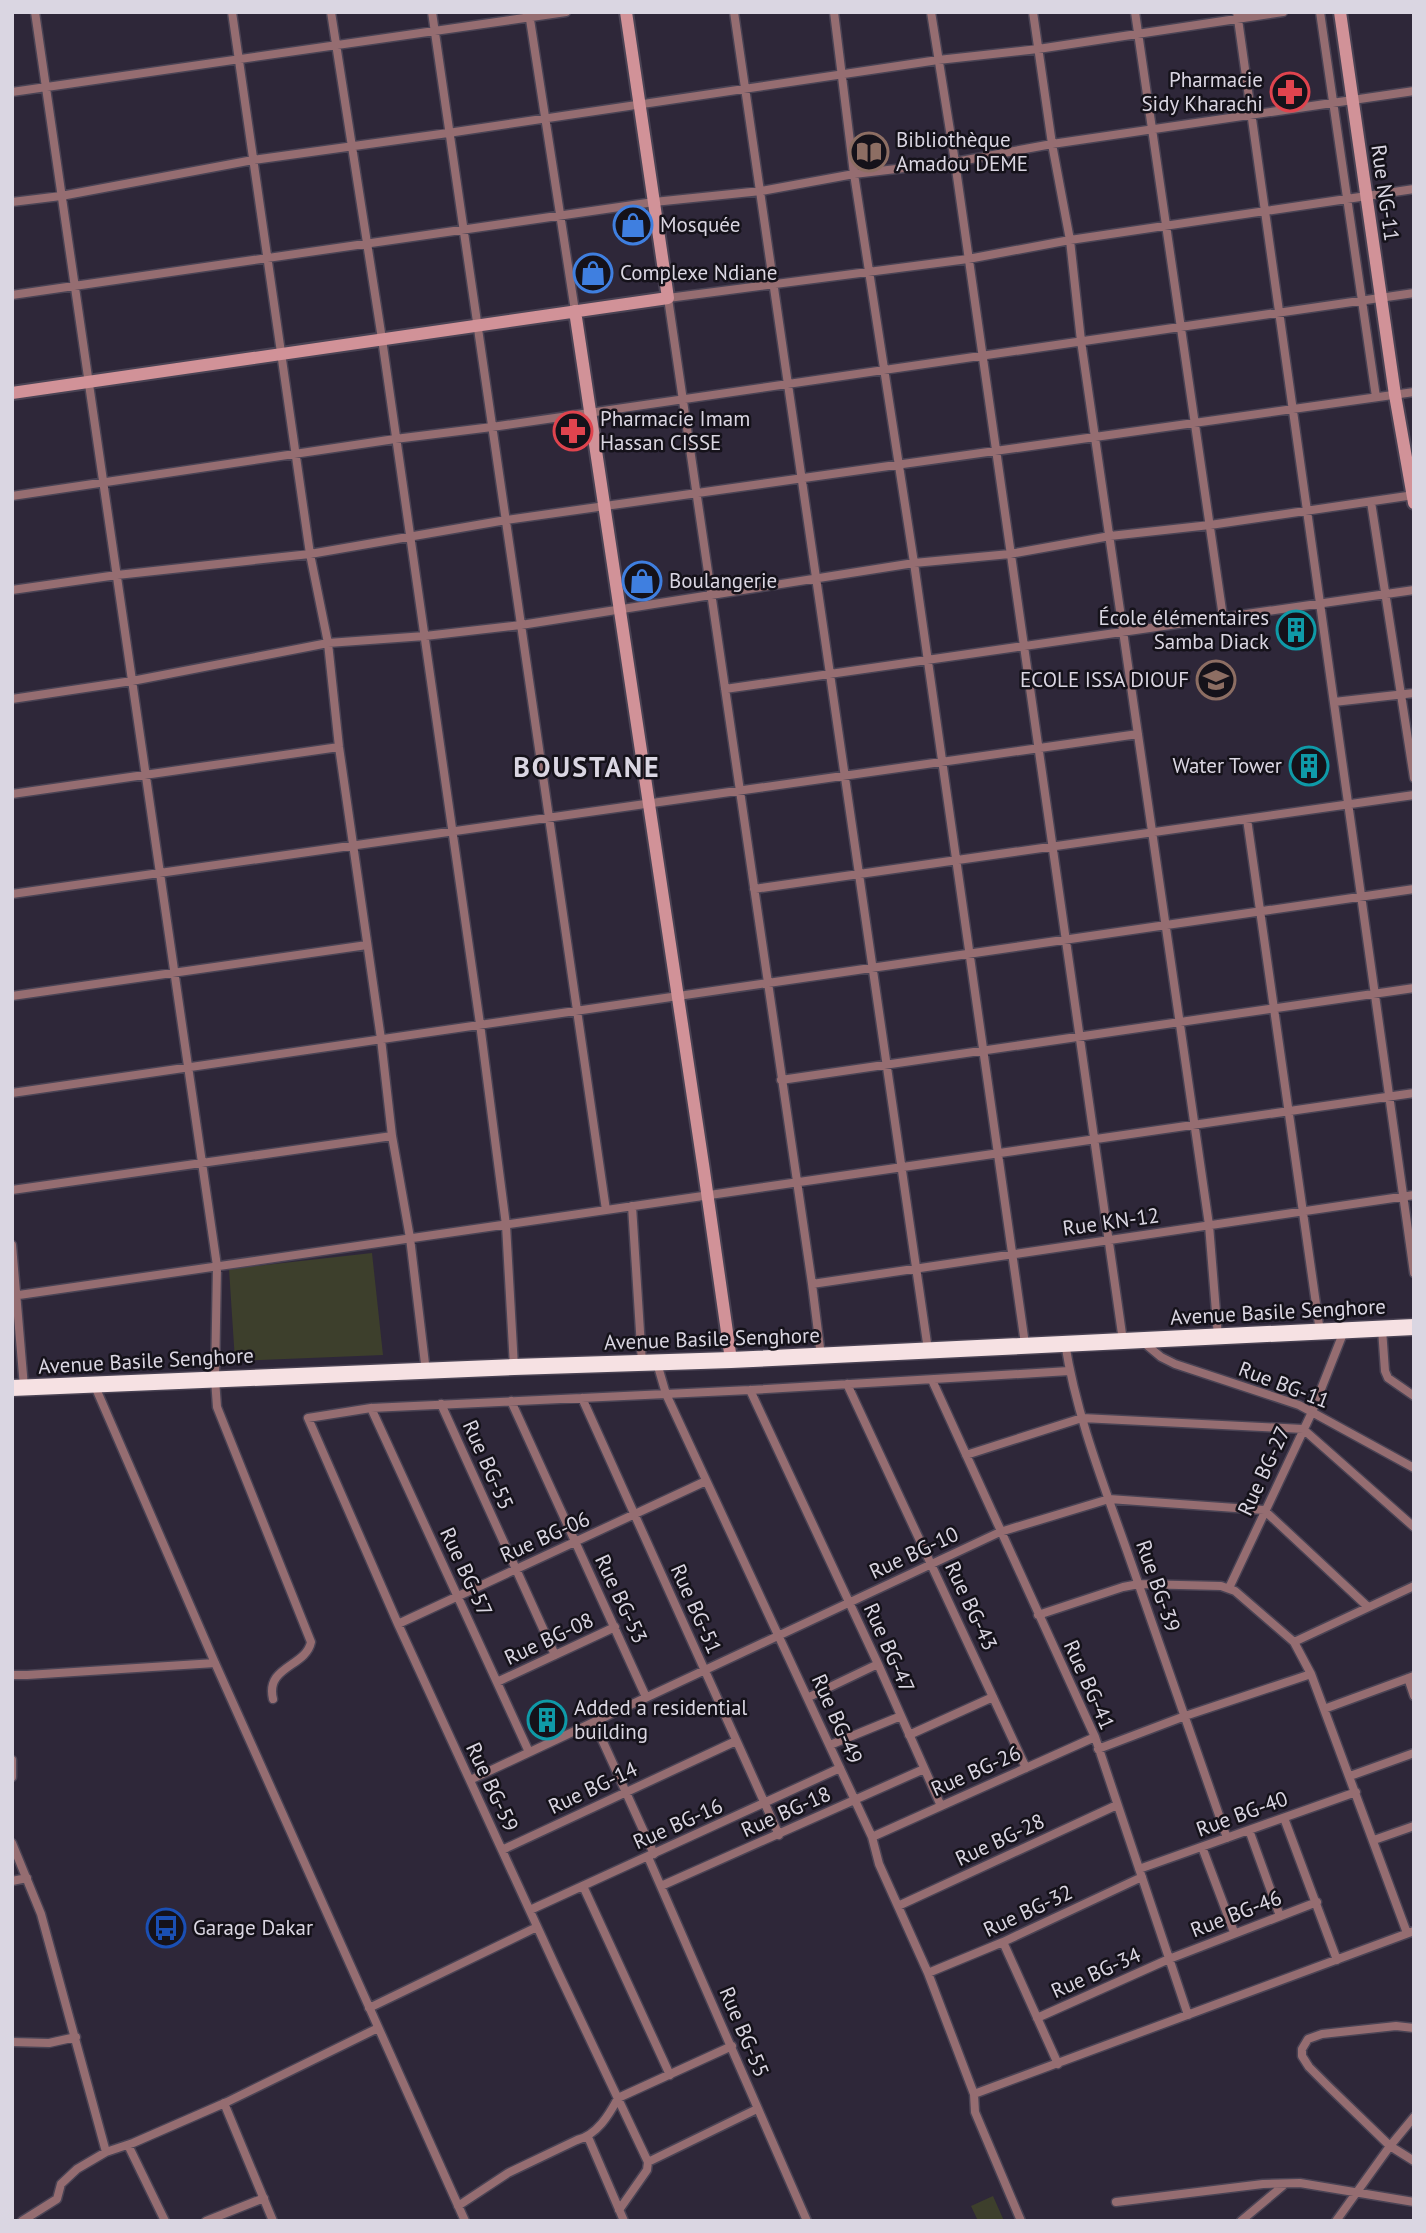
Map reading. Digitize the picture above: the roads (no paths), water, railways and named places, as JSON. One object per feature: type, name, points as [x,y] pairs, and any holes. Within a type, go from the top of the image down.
[{"type":"highway","name":"Avenue Basile Senghore","points":[[18,1391],[94,1384],[731,1360],[1414,1327]]},
{"type":"street","points":[[35,12],[218,1266],[215,1379],[217,1407],[311,1642],[307,1651],[273,1680],[273,1699]]},
{"type":"street","points":[[232,12],[310,554],[328,643],[339,747],[392,1136],[410,1238],[426,1371]]},
{"type":"street","points":[[331,12],[382,339],[480,1024],[506,1225],[514,1367]]},
{"type":"street","points":[[432,12],[606,1210]]},
{"type":"street","points":[[12,92],[336,46],[530,15],[566,12]]},
{"type":"street","points":[[626,12],[813,1284],[821,1356]]},
{"type":"street","points":[[734,12],[928,1350]]},
{"type":"street","points":[[834,12],[854,174],[915,563],[1025,1345]]},
{"type":"street","points":[[931,12],[1123,1341]]},
{"type":"street","points":[[1033,12],[1052,144],[1070,240],[1081,341],[1195,1125],[1209,1225],[1219,1337]]},
{"type":"street","points":[[1135,12],[1223,617]]},
{"type":"street","points":[[12,202],[61,196],[253,160],[938,60],[1038,49],[1238,16],[1283,12]]},
{"type":"street","points":[[1320,12],[1376,397]]},
{"type":"street","name":"Rue NG-11","points":[[1340,12],[1395,395],[1413,498]]},
{"type":"street","points":[[530,15],[709,1194],[731,1360]]},
{"type":"street","points":[[1238,16],[1414,1273]]},
{"type":"street","points":[[12,295],[560,215],[761,191],[854,174],[954,162],[1052,144],[1414,91]]},
{"type":"street","points":[[12,393],[773,282],[968,259],[1070,240],[1414,189]]},
{"type":"street","points":[[12,496],[1414,293]]},
{"type":"street","points":[[12,590],[117,575],[310,554],[506,520],[1414,392]]},
{"type":"street","points":[[12,699],[132,681],[328,643],[521,625],[915,563],[1010,554],[1110,536],[1413,498]]},
{"type":"street","points":[[1371,502],[1383,594],[1414,778]]},
{"type":"street","points":[[725,689],[1414,590]]},
{"type":"street","points":[[1334,702],[1414,693]]},
{"type":"street","points":[[12,894],[1138,734]]},
{"type":"street","points":[[12,794],[339,747]]},
{"type":"street","points":[[754,889],[1414,795]]},
{"type":"street","points":[[1247,819],[1320,1332]]},
{"type":"street","points":[[12,1093],[1414,889]]},
{"type":"street","points":[[12,996],[367,945]]},
{"type":"street","points":[[782,1080],[1414,988]]},
{"type":"street","points":[[15,1296],[1414,1093]]},
{"type":"street","points":[[12,1190],[392,1136]]},
{"type":"street","name":"Rue KN-12","points":[[813,1284],[1414,1195]]},
{"type":"street","name":"Rue BG-49","points":[[632,1206],[650,1363],[809,1697],[872,1837],[879,1864],[928,1973],[974,2094],[975,2112],[1021,2221]]},
{"type":"street","points":[[12,1245],[18,1391]]},
{"type":"street","points":[[1382,1328],[1385,1371],[1388,1378],[1414,1396]]},
{"type":"street","name":"Rue BG-27","points":[[1229,1588],[1312,1412],[1344,1331]]},
{"type":"street","name":"Rue BG-11","points":[[1140,1340],[1161,1357],[1175,1364],[1298,1405],[1414,1468]]},
{"type":"street","name":"Rue BG-39","points":[[1065,1343],[1069,1371],[1082,1418],[1227,1838]]},
{"type":"street","points":[[372,1408],[1069,1371]]},
{"type":"street","name":"Rue BG-41","points":[[932,1380],[1095,1737],[1188,2015]]},
{"type":"street","points":[[94,1384],[215,1663],[465,2221]]},
{"type":"street","name":"Rue BG-43","points":[[847,1384],[1027,1768]]},
{"type":"street","name":"Rue BG-47","points":[[750,1390],[850,1602],[941,1806]]},
{"type":"street","name":"Rue BG-51","points":[[582,1398],[779,1835]]},
{"type":"street","name":"Rue BG-53","points":[[511,1401],[646,1697]]},
{"type":"street","name":"Rue BG-55","points":[[441,1404],[555,1655]]},
{"type":"street","name":"Rue BG-59","points":[[372,1408],[308,1418],[398,1623],[648,2162]]},
{"type":"street","name":"Rue BG-57","points":[[372,1408],[529,1752]]},
{"type":"street","points":[[966,1455],[1082,1418],[1303,1429],[1414,1527]]},
{"type":"street","name":"Rue BG-06","points":[[398,1623],[706,1481]]},
{"type":"street","name":"Rue BG-10","points":[[470,1780],[1000,1532],[1109,1499],[1264,1510]]},
{"type":"street","points":[[1264,1510],[1368,1607]]},
{"type":"street","points":[[974,2094],[1411,1932],[1311,1674],[1294,1642],[1229,1588],[1139,1584],[1038,1615]]},
{"type":"street","points":[[1294,1642],[1414,1586]]},
{"type":"street","name":"Rue BG-08","points":[[497,1682],[615,1627]]},
{"type":"street","points":[[12,1675],[215,1663]]},
{"type":"street","points":[[809,1697],[878,1664]]},
{"type":"street","points":[[1098,1748],[1311,1674]]},
{"type":"street","points":[[1324,1709],[1411,1677],[1414,1696]]},
{"type":"street","points":[[909,1735],[993,1697]]},
{"type":"street","points":[[830,1745],[901,1716]]},
{"type":"street","name":"Rue BG-55","points":[[594,1722],[626,1792],[661,1886],[807,2221]]},
{"type":"street","name":"Rue BG-26","points":[[872,1837],[1095,1737]]},
{"type":"street","name":"Rue BG-14","points":[[502,1850],[736,1741]]},
{"type":"street","points":[[1350,1776],[1414,1753]]},
{"type":"street","points":[[12,1760],[12,1777]]},
{"type":"street","name":"Rue BG-16","points":[[530,1910],[840,1768]]},
{"type":"street","name":"Rue BG-18","points":[[661,1886],[924,1769]]},
{"type":"street","name":"Rue BG-40","points":[[1141,1873],[1202,1847],[1356,1792]]},
{"type":"street","name":"Rue BG-28","points":[[898,1906],[1117,1805]]},
{"type":"street","points":[[1284,1818],[1337,1960]]},
{"type":"street","points":[[1374,1840],[1414,1826]]},
{"type":"street","points":[[1248,1830],[1280,1916]]},
{"type":"street","points":[[12,1843],[41,1914],[106,2152]]},
{"type":"street","points":[[1202,1847],[1234,1932]]},
{"type":"street","name":"Rue BG-32","points":[[928,1973],[1003,1942],[1141,1873]]},
{"type":"street","points":[[12,1881],[27,1878]]},
{"type":"street","points":[[583,1886],[670,2075]]},
{"type":"street","name":"Rue BG-46","points":[[1168,1959],[1317,1902]]},
{"type":"street","points":[[369,2008],[537,1927]]},
{"type":"street","points":[[1003,1942],[1058,2064]]},
{"type":"street","name":"Rue BG-34","points":[[1037,2018],[1168,1959]]},
{"type":"street","points":[[1414,2028],[1396,2026],[1322,2034],[1308,2039],[1301,2049],[1309,2067],[1390,2146],[1414,2161]]},
{"type":"street","points":[[22,2221],[57,2199],[61,2185],[77,2169],[106,2152],[224,2103],[378,2028]]},
{"type":"street","points":[[12,2042],[49,2043],[76,2037]]},
{"type":"street","points":[[458,2207],[508,2173],[588,2137],[610,2113],[618,2098],[732,2046]]},
{"type":"street","points":[[224,2103],[273,2221]]},
{"type":"street","points":[[619,2210],[647,2170],[648,2162],[757,2109]]},
{"type":"street","points":[[1336,2221],[1414,2117]]},
{"type":"street","points":[[588,2137],[624,2221]]},
{"type":"street","points":[[128,2145],[165,2221]]},
{"type":"street","points":[[1116,2202],[1263,2184],[1300,2183],[1414,2202]]},
{"type":"street","points":[[1241,2221],[1285,2184]]},
{"type":"street","points":[[206,2221],[264,2198]]},
{"type":"place","name":"Pharmacie Sidy Kharachi","points":[[1290,92]]},
{"type":"place","name":"Bibliothèque Amadou DEME","points":[[869,152]]},
{"type":"place","name":"Mosquée","points":[[633,225]]},
{"type":"place","name":"Complexe Ndiane","points":[[593,273]]},
{"type":"place","name":"Pharmacie Imam Hassan CISSE","points":[[573,431]]},
{"type":"place","name":"Boulangerie","points":[[642,581]]},
{"type":"place","name":"École élémentaires Samba Diack","points":[[1296,630]]},
{"type":"place","name":"ECOLE ISSA DIOUF","points":[[1216,680]]},
{"type":"place","name":"Water Tower","points":[[1309,766]]},
{"type":"place","name":"Added a residential building","points":[[547,1720]]},
{"type":"place","name":"Garage Dakar","points":[[166,1928]]},
{"type":"district","name":"BOUSTANE","points":[[587,767]]}]
